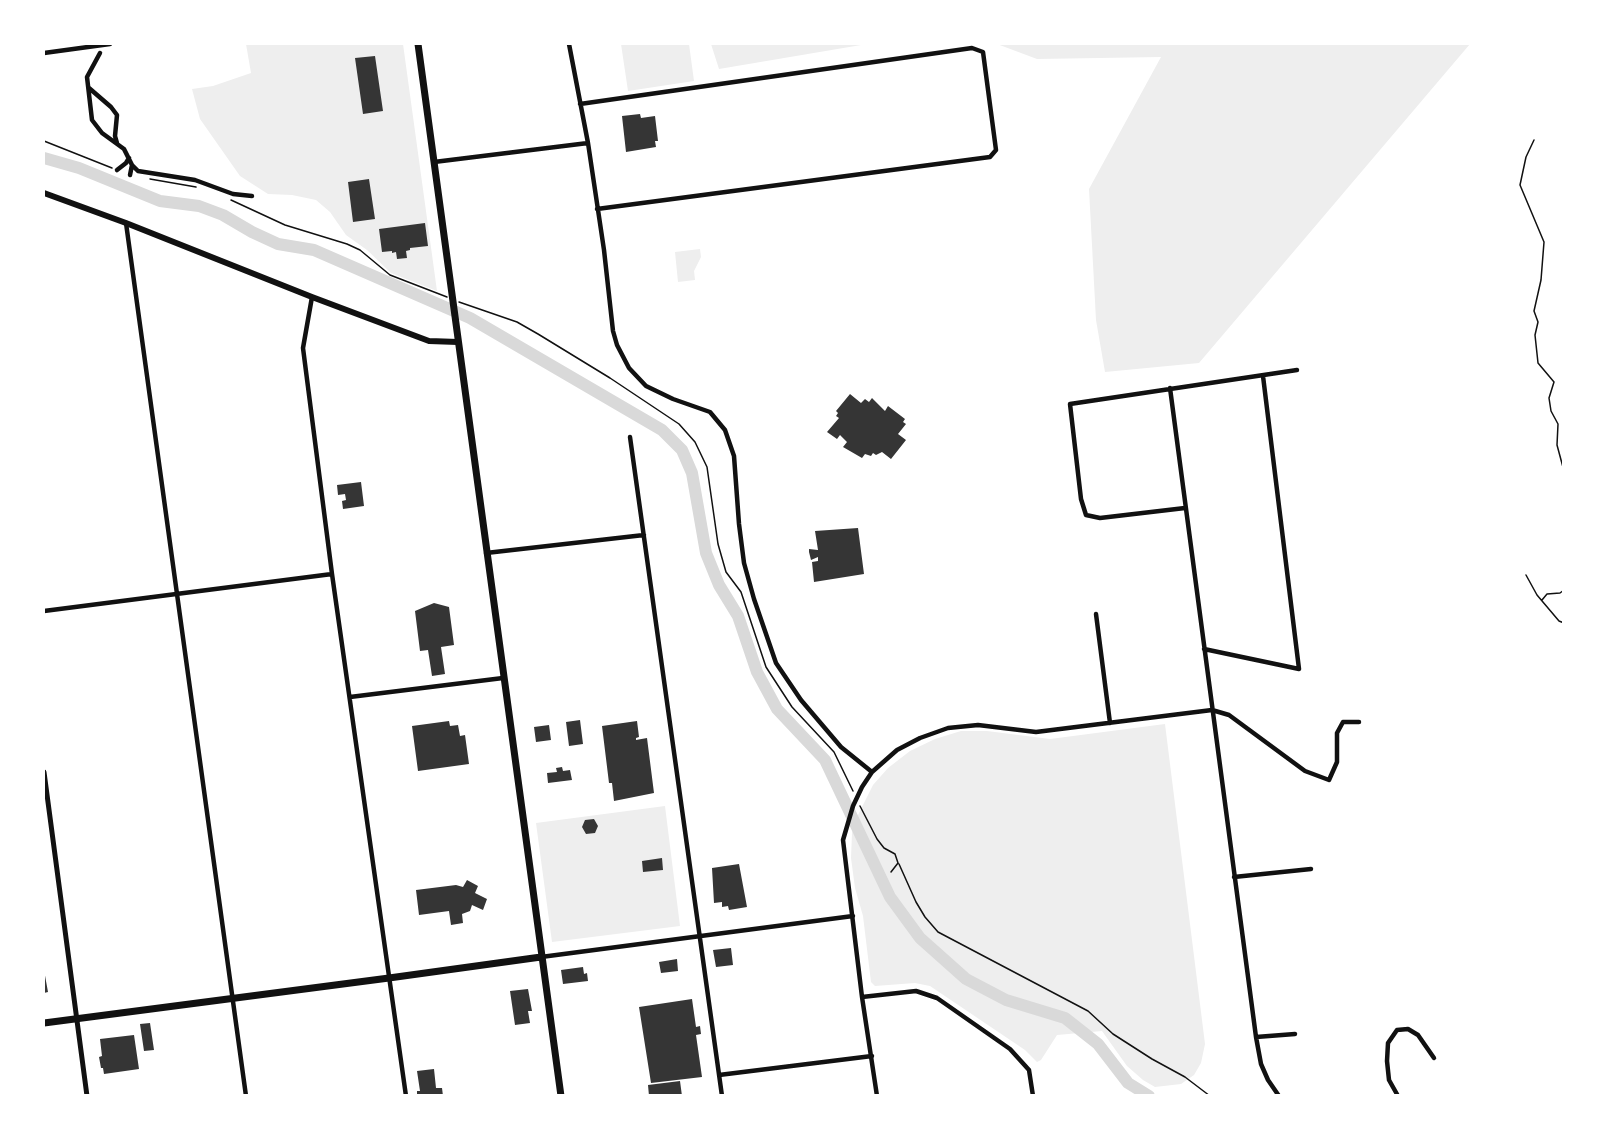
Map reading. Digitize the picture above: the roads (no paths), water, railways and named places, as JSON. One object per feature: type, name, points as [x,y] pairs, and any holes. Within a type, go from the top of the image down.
[{"type":"main road","points":[[418,44],[561,1095]]},
{"type":"main road","points":[[44,193],[429,341],[458,342]]},
{"type":"main road","points":[[44,1023],[541,957]]},
{"type":"street","points":[[44,53],[110,44]]},
{"type":"street","points":[[569,44],[588,143],[613,331],[618,345],[629,368],[646,386],[673,399],[710,412],[725,430],[734,456],[744,563],[776,663],[801,700],[841,747],[872,772]]},
{"type":"street","points":[[580,104],[972,48],[983,52],[996,150],[990,157],[597,209]]},
{"type":"street","points":[[100,53],[87,77],[92,120],[102,133],[124,148],[132,165],[138,171],[195,180],[233,194],[252,196]]},
{"type":"street","points":[[89,88],[117,115],[115,136],[117,144]]},
{"type":"street","points":[[434,162],[588,143]]},
{"type":"street","points":[[117,170],[129,158]]},
{"type":"street","points":[[130,175],[132,165]]},
{"type":"street","points":[[126,223],[246,1095]]},
{"type":"street","points":[[312,297],[303,348],[332,574],[406,1095]]},
{"type":"street","points":[[1185,508],[1100,518],[1086,514],[1081,499],[1070,404],[1297,370]]},
{"type":"street","points":[[1204,649],[1299,669],[1263,376]]},
{"type":"street","points":[[1170,388],[1256,1037],[1261,1064],[1268,1080],[1279,1095]]},
{"type":"street","points":[[630,437],[722,1095]]},
{"type":"street","points":[[486,553],[644,535]]},
{"type":"street","points":[[44,611],[332,574]]},
{"type":"street","points":[[1096,614],[1110,723]]},
{"type":"street","points":[[350,697],[503,678]]},
{"type":"street","points":[[878,1095],[862,997],[843,840],[852,806],[862,787],[872,772],[897,750],[920,738],[948,728],[978,725],[1036,732],[1212,710],[1229,714],[1305,771],[1329,780],[1337,762],[1337,733],[1340,727],[1343,722],[1359,722]]},
{"type":"street","points":[[44,772],[46,806],[87,1095]]},
{"type":"street","points":[[1234,877],[1311,869]]},
{"type":"street","points":[[541,957],[853,916]]},
{"type":"street","points":[[862,997],[916,991],[937,998],[1010,1049],[1029,1070],[1033,1095]]},
{"type":"street","points":[[1398,1095],[1389,1080],[1387,1061],[1388,1042],[1397,1030],[1408,1029],[1418,1035],[1434,1058]]},
{"type":"street","points":[[1256,1037],[1295,1034]]},
{"type":"street","points":[[719,1075],[872,1056]]},
{"type":"waterway","points":[[44,158],[79,168],[160,201],[199,206],[223,215],[278,244],[314,250],[470,318],[662,430],[682,450],[692,473],[706,553],[719,585],[738,616],[757,672],[777,709],[825,760],[890,897],[920,938],[966,979],[1006,1000],[1065,1018],[1098,1044],[1128,1083],[1149,1096]]}]
